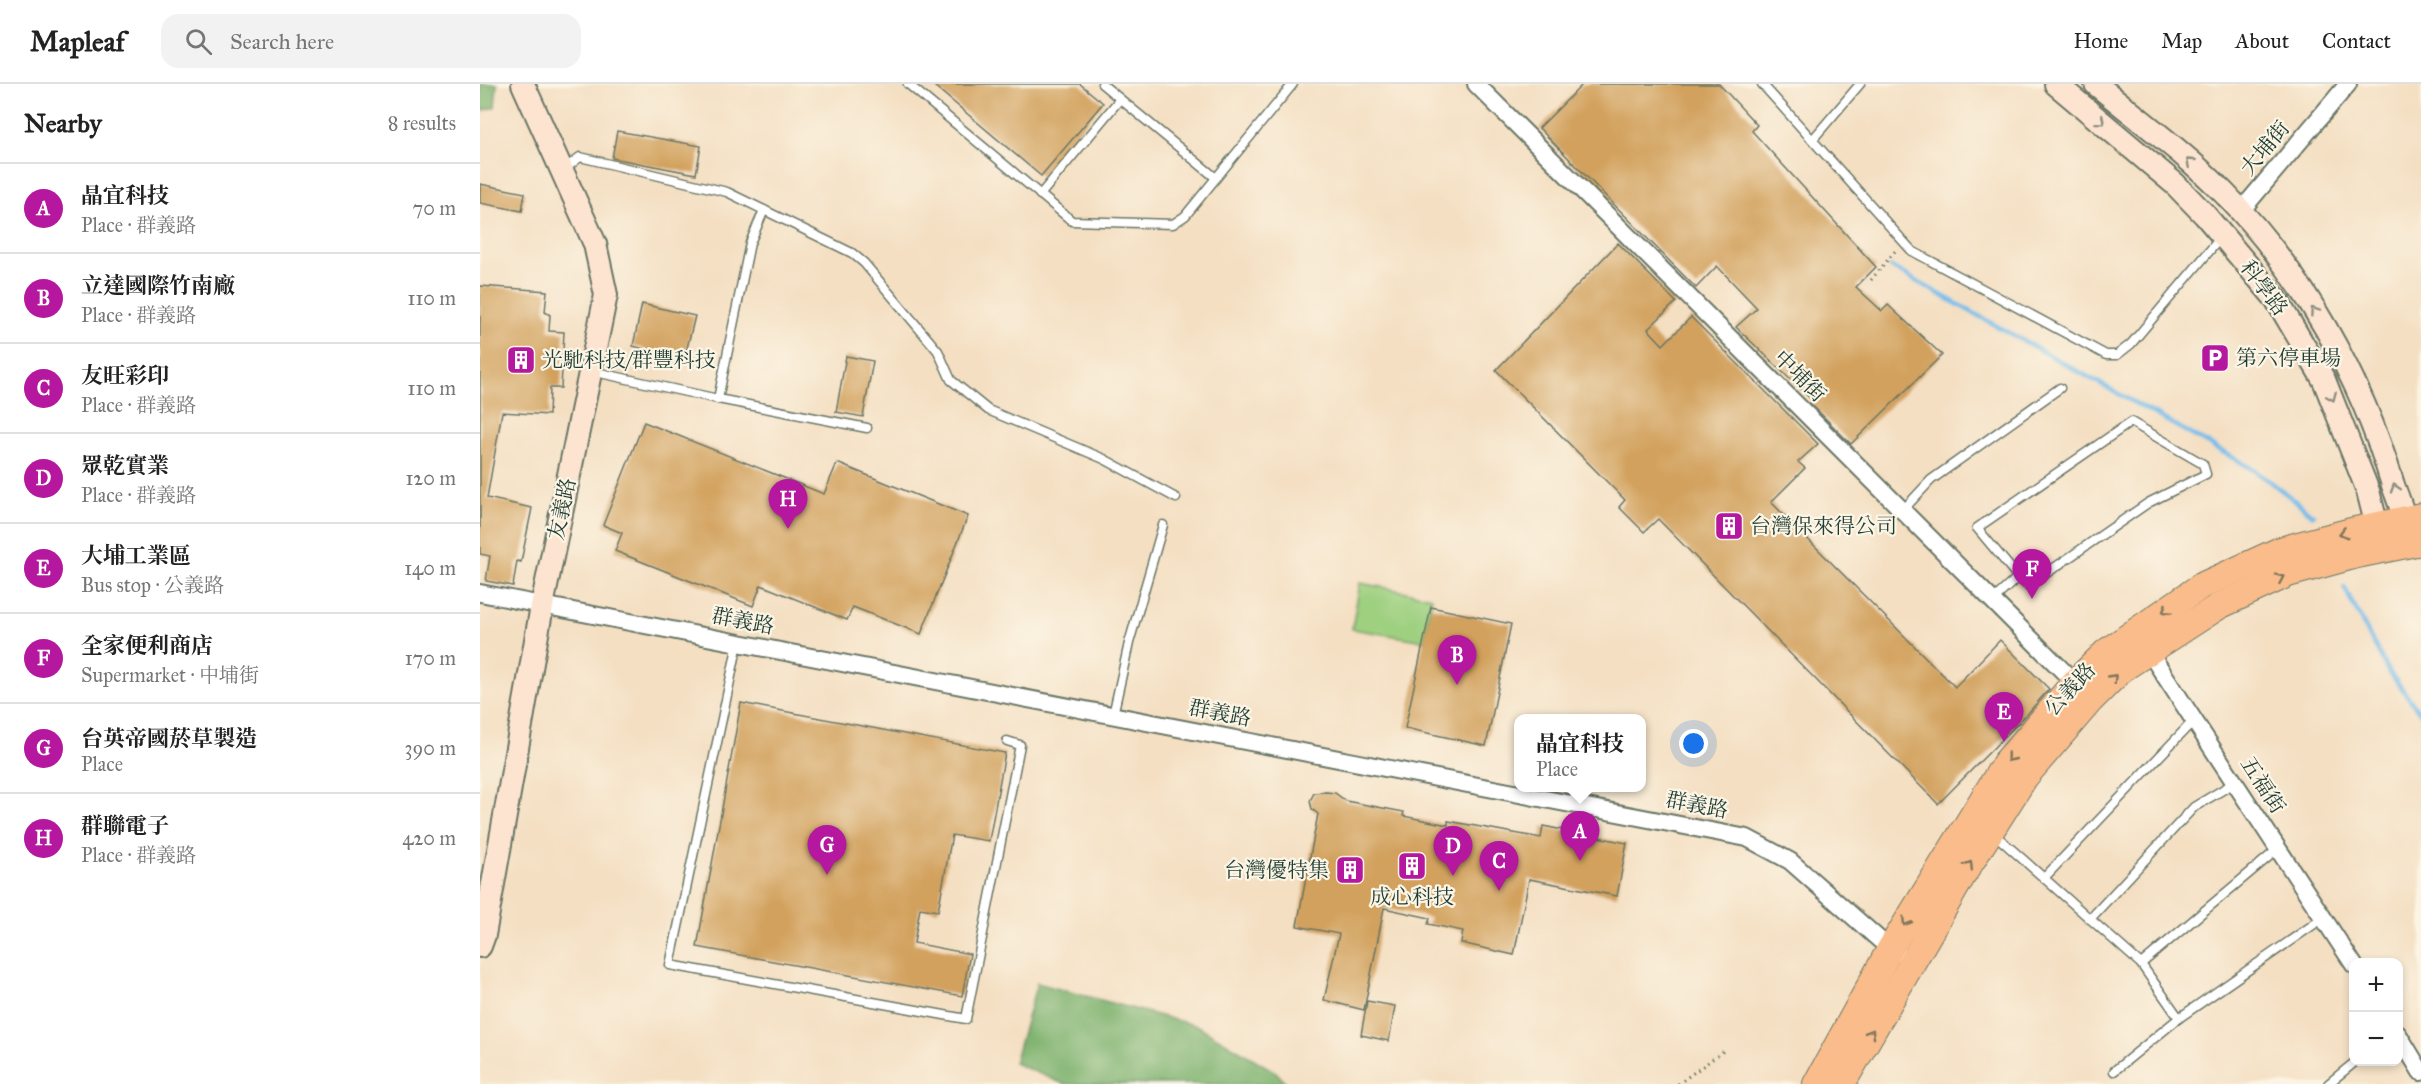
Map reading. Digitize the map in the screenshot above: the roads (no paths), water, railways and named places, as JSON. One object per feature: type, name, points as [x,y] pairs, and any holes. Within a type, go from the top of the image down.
[{"type":"main road","name":"公義路","points":[[1842,1084],[1913,961],[1980,825],[2005,763],[2083,691],[2106,652],[2142,641],[2201,586],[2280,550],[2351,531],[2380,539],[2414,531]]},
{"type":"main road","name":"公義路","points":[[1816,1084],[1890,949],[1980,825]]},
{"type":"street","name":"友義路","points":[[480,946],[484,935],[543,606],[606,295],[595,244],[523,84]]},
{"type":"street","name":"中埔街","points":[[1476,84],[2083,691]]},
{"type":"street","name":"科學路","points":[[2056,84],[2175,184],[2276,299],[2325,380],[2368,491],[2380,539]]},
{"type":"street","name":"科學路","points":[[2096,84],[2190,162],[2240,212],[2280,260],[2324,325],[2356,384],[2414,531]]},
{"type":"street","name":"大埔街","points":[[2240,212],[2348,84]]},
{"type":"street","name":"群義路","points":[[480,593],[1747,838],[1790,861],[1890,949],[1913,961]]},
{"type":"street","name":"五福街","points":[[2142,641],[2349,958]]},
{"type":"street","points":[[2403,1042],[2421,1072]]},
{"type":"lane","points":[[908,84],[1072,221],[1173,224],[1185,216],[1293,84]]},
{"type":"lane","points":[[1102,84],[1216,178]]},
{"type":"lane","points":[[1762,84],[1912,251],[2106,355],[2117,355],[2131,344],[2223,236]]},
{"type":"lane","points":[[1813,139],[1860,84]]},
{"type":"lane","points":[[1040,195],[1120,99]]},
{"type":"lane","points":[[562,171],[580,157],[727,192],[852,253],[864,263],[938,351],[951,380],[988,410],[1104,459],[1176,498]]},
{"type":"lane","points":[[718,399],[750,243],[764,210]]},
{"type":"lane","points":[[590,371],[867,428]]},
{"type":"lane","points":[[1903,510],[1931,480],[2060,388]]},
{"type":"lane","points":[[2131,422],[2203,464],[2206,474],[2148,503],[2028,586],[2018,577],[1977,528],[2131,422]]},
{"type":"lane","points":[[1113,715],[1129,643],[1163,525]]},
{"type":"lane","points":[[1994,600],[2018,577]]},
{"type":"lane","points":[[738,643],[670,964],[966,1019],[1020,745],[1007,741]]},
{"type":"lane","points":[[2044,879],[2194,720]]},
{"type":"lane","points":[[2090,919],[2194,807],[2234,783]]},
{"type":"lane","points":[[1980,825],[2141,964],[2179,1018]]},
{"type":"lane","points":[[2141,964],[2278,849]]},
{"type":"lane","points":[[2114,1071],[2179,1018],[2323,918]]},
{"type":"lane","points":[[2328,1084],[2350,1066]]},
{"type":"waterway","points":[[1891,267],[2246,465],[2313,515]]},
{"type":"waterway","points":[[2344,587],[2387,669],[2421,714]]},
{"type":"place","name":"第六停車場","points":[[2215,358]]},
{"type":"place","name":"光馳科技/群豐科技","points":[[521,360]]},
{"type":"place","name":"台灣保來得公司","points":[[1729,526]]},
{"type":"place","name":"群聯電子","points":[[788,529]]},
{"type":"place","name":"全家便利商店","points":[[2032,599]]},
{"type":"place","name":"立達國際竹南廠","points":[[1457,685]]},
{"type":"place","name":"大埔工業區","points":[[2004,742]]},
{"type":"place","name":"晶宜科技","points":[[1580,861]]},
{"type":"place","name":"成心科技","points":[[1412,866]]},
{"type":"place","name":"台灣優特集","points":[[1350,870]]},
{"type":"place","name":"台英帝國菸草製造","points":[[827,875]]},
{"type":"place","name":"眾乾實業","points":[[1453,876]]},
{"type":"place","name":"友旺彩印","points":[[1499,891]]}]
